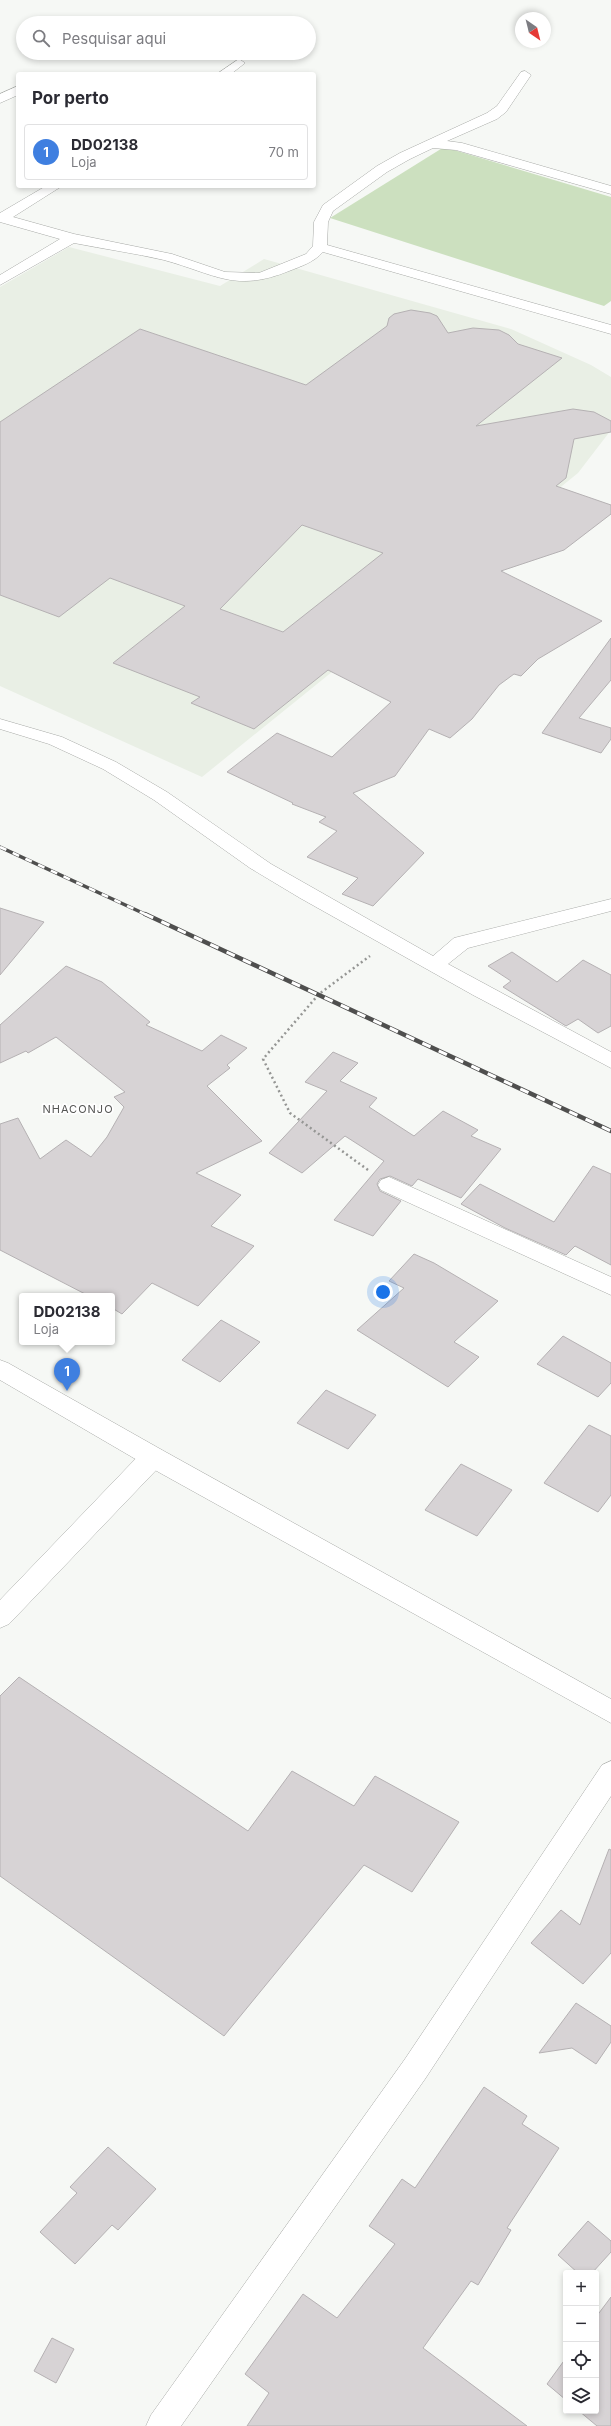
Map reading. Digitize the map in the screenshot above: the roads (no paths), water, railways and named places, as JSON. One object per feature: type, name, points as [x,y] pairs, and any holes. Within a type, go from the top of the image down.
[{"type":"street","points":[[226,72],[239,63]]},
{"type":"street","points":[[1,218],[72,238],[120,246],[167,257],[223,276],[245,278],[261,277],[311,257],[320,247],[320,222],[322,214],[328,208],[382,169],[428,144],[492,116],[502,109],[525,75]]},
{"type":"street","points":[[0,99],[16,91]]},
{"type":"street","points":[[428,144],[457,146],[611,190]]},
{"type":"street","points":[[1,218],[52,188]]},
{"type":"street","points":[[0,281],[72,238]]},
{"type":"street","points":[[320,247],[611,330]]},
{"type":"street","points":[[0,724],[19,728],[95,758],[157,794],[262,866],[392,941],[611,1061]]},
{"type":"street","points":[[435,965],[461,943],[611,905]]},
{"type":"street","points":[[389,1186],[611,1287]]},
{"type":"street","points":[[0,1369],[153,1457],[611,1712]]},
{"type":"street","points":[[0,1617],[153,1457]]},
{"type":"street","points":[[162,2426],[415,2069],[611,1773]]},
{"type":"railway","points":[[0,847],[147,915]]},
{"type":"railway","points":[[145,914],[611,1131]]},
{"type":"place","name":"DD02138","points":[[67,1391]]},
{"type":"district","name":"NHACONJO","points":[[78,1109]]}]
